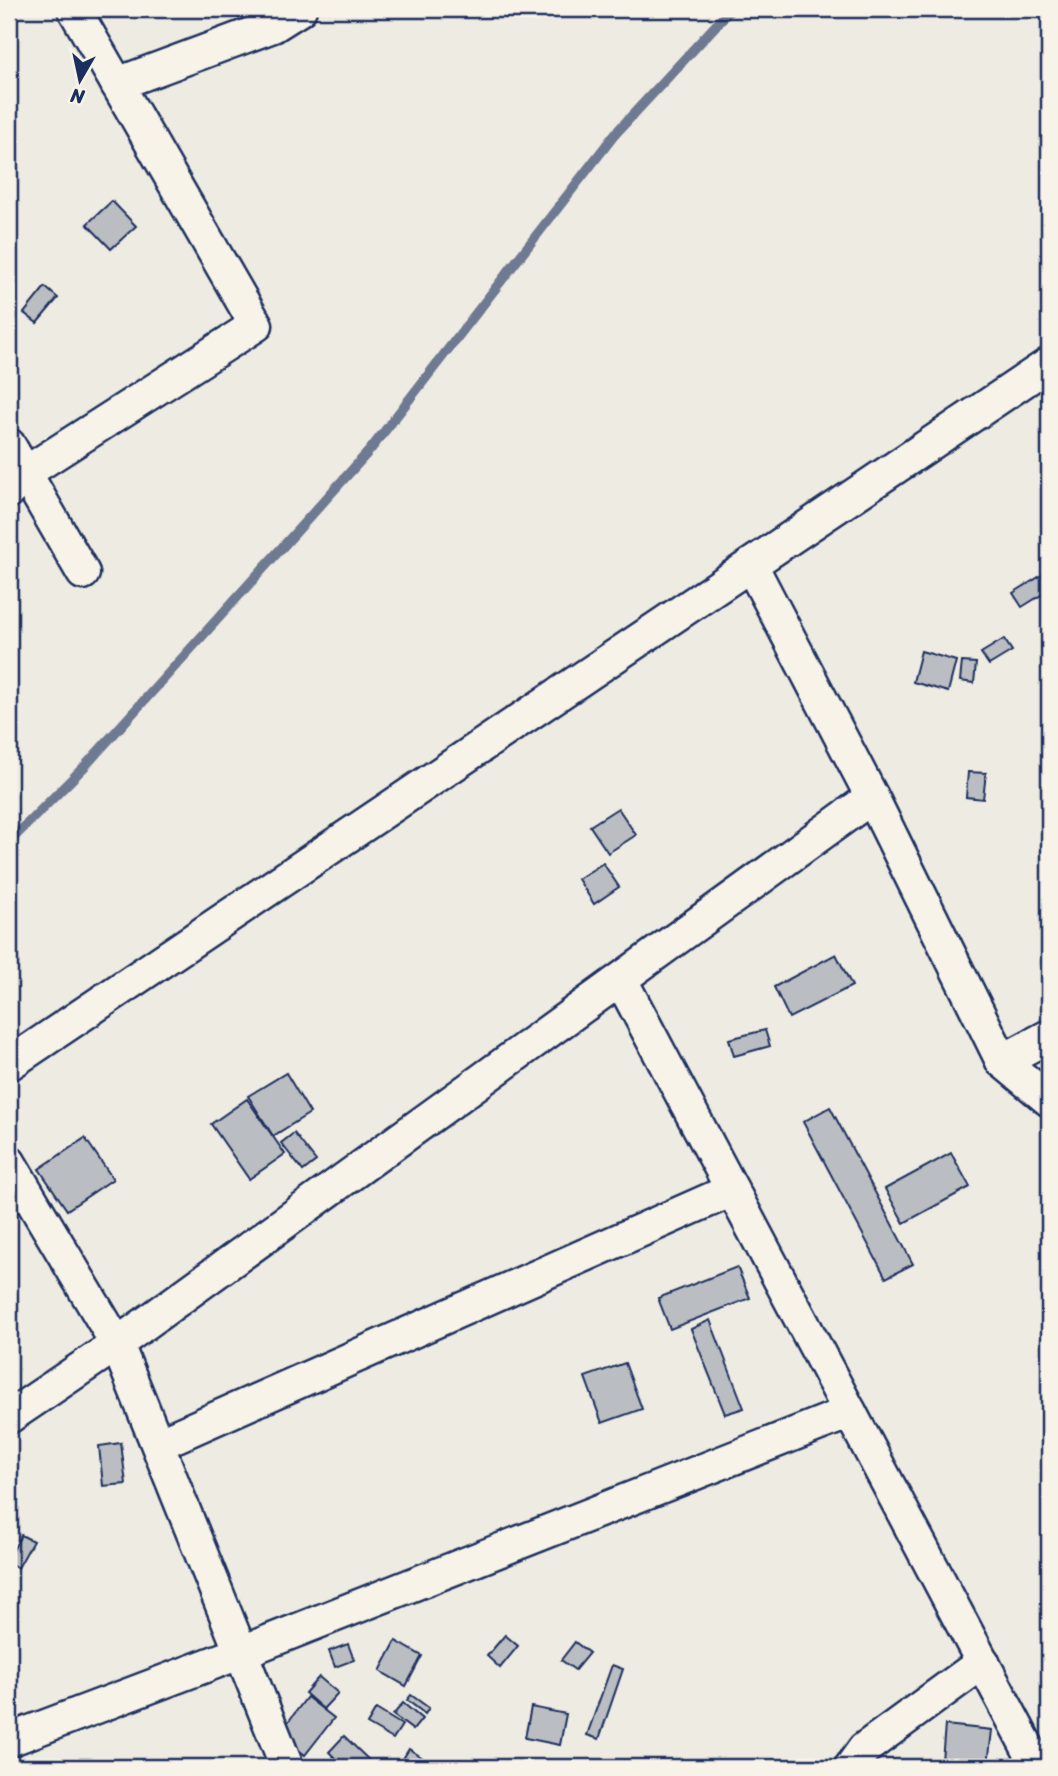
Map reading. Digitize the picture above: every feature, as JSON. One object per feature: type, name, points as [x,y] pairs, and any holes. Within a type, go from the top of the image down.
[{"type":"street","points":[[17,482],[256,325],[74,9]]},
{"type":"street","points":[[117,84],[273,26],[300,9]]},
{"type":"street","points":[[9,1065],[1049,364]]},
{"type":"street","points":[[9,445],[17,482],[83,573]]},
{"type":"street","points":[[751,565],[872,797],[1002,1061],[1049,1100]]},
{"type":"street","points":[[9,1417],[117,1344],[872,797]]},
{"type":"street","points":[[621,980],[1038,1767]]},
{"type":"street","points":[[1002,1061],[1049,1036]]},
{"type":"street","points":[[9,1162],[117,1344],[287,1767]]},
{"type":"street","points":[[158,1444],[732,1190]]},
{"type":"street","points":[[9,1740],[242,1652],[850,1412]]},
{"type":"street","points":[[851,1767],[864,1749],[983,1662]]},
{"type":"building","points":[[112,201],[136,226],[111,249],[87,224]]},
{"type":"building","points":[[45,287],[58,298],[37,323],[24,313]]},
{"type":"building","points":[[1042,575],[1049,590],[1022,607],[1013,593]]},
{"type":"building","points":[[1004,639],[1012,651],[989,665],[981,653]]},
{"type":"building","points":[[921,651],[956,661],[948,692],[913,682]]},
{"type":"building","points":[[962,662],[976,663],[974,683],[960,681]]},
{"type":"building","points":[[968,772],[986,773],[983,799],[966,797]]},
{"type":"building","points":[[618,808],[636,835],[608,853],[590,826]]},
{"type":"building","points":[[603,863],[619,887],[594,904],[578,879]]},
{"type":"building","points":[[836,954],[852,986],[789,1018],[774,987]]},
{"type":"building","points":[[765,1030],[770,1046],[734,1056],[729,1039]]},
{"type":"building","points":[[286,1073],[310,1113],[273,1136],[248,1096]]},
{"type":"building","points":[[247,1099],[285,1154],[249,1179],[211,1124]]},
{"type":"building","points":[[830,1107],[913,1264],[886,1278],[803,1122]]},
{"type":"building","points":[[294,1133],[316,1161],[303,1171],[281,1143]]},
{"type":"building","points":[[85,1138],[113,1179],[67,1210],[39,1169]]},
{"type":"building","points":[[951,1153],[970,1187],[904,1223],[885,1189]]},
{"type":"building","points":[[737,1267],[750,1298],[670,1329],[658,1298]]},
{"type":"building","points":[[710,1320],[744,1408],[725,1414],[691,1329]]},
{"type":"building","points":[[625,1363],[642,1409],[602,1423],[585,1377]]},
{"type":"building","points":[[121,1443],[126,1484],[103,1486],[99,1446]]},
{"type":"building","points":[[21,1535],[33,1541],[18,1568],[9,1563],[9,1558]]},
{"type":"building","points":[[505,1635],[518,1646],[500,1668],[487,1656]]},
{"type":"building","points":[[396,1641],[422,1656],[406,1686],[380,1671]]},
{"type":"building","points":[[575,1642],[589,1653],[575,1670],[561,1660]]},
{"type":"building","points":[[348,1644],[354,1660],[335,1667],[329,1651]]},
{"type":"building","points":[[612,1665],[623,1669],[599,1739],[587,1735]]},
{"type":"building","points":[[319,1677],[338,1693],[323,1709],[305,1693]]},
{"type":"building","points":[[411,1695],[429,1708],[425,1714],[407,1700]]},
{"type":"building","points":[[307,1697],[334,1718],[305,1755],[279,1734]]},
{"type":"building","points":[[403,1703],[422,1719],[413,1730],[393,1715]]},
{"type":"building","points":[[531,1707],[566,1714],[560,1745],[525,1738]]},
{"type":"building","points":[[376,1709],[402,1725],[393,1739],[367,1724]]},
{"type":"building","points":[[945,1725],[992,1730],[988,1765],[942,1760]]},
{"type":"building","points":[[344,1736],[376,1767],[344,1767],[329,1752]]},
{"type":"building","points":[[409,1749],[426,1760],[421,1767],[398,1767]]},
{"type":"waterway","points":[[9,842],[85,766],[370,450],[615,134],[731,9]]}]
